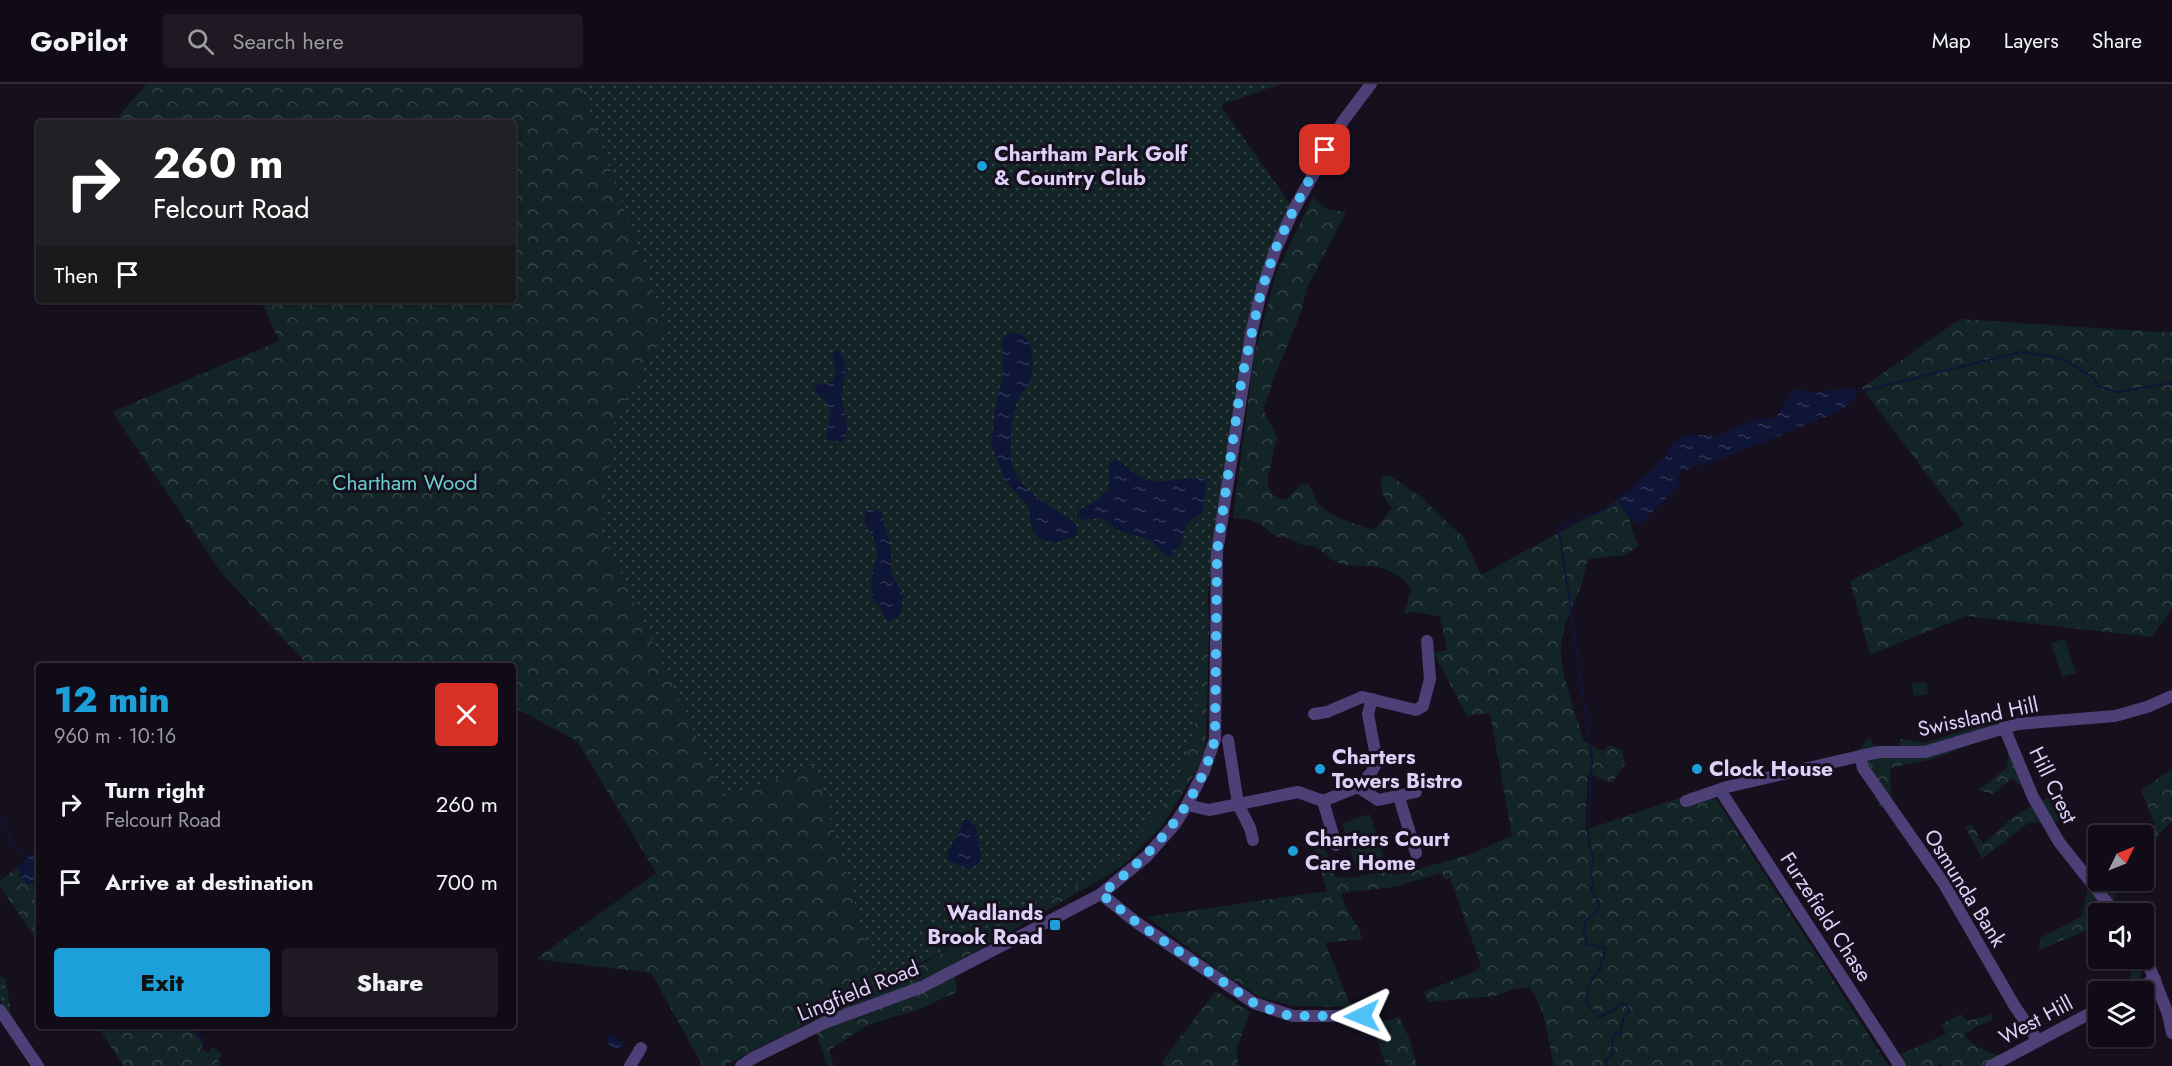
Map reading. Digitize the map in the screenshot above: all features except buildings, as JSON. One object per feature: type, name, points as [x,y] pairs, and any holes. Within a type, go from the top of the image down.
[{"type":"street","name":"Lingfield Road","points":[[741,1066],[824,1023],[922,987],[1101,894],[1147,856],[1187,805],[1210,757],[1215,739],[1217,552],[1242,377],[1261,292],[1275,250],[1309,180],[1343,121],[1371,84]]},
{"type":"street","points":[[1314,714],[1327,712],[1362,697],[1416,710],[1424,706],[1430,679],[1427,641]]},
{"type":"street","name":"Swissland Hill","points":[[1686,801],[1720,790],[1860,756],[1880,752],[1925,752],[2018,724],[2115,716],[2172,696]]},
{"type":"street","points":[[1187,805],[1209,810],[1298,792],[1323,801],[1358,787],[1371,773],[1377,762],[1368,714],[1372,699]]},
{"type":"street","name":"Hill Crest","points":[[2004,727],[2033,797],[2059,842],[2107,903]]},
{"type":"street","points":[[1228,740],[1238,804],[1250,828],[1253,840]]},
{"type":"street","name":"Osmunda Bank","points":[[1860,756],[1863,768],[1944,884],[2038,1041]]},
{"type":"street","points":[[1358,787],[1378,800],[1416,792]]},
{"type":"street","name":"Furzefield Chase","points":[[1720,790],[1900,1066]]},
{"type":"street","points":[[1399,796],[1416,853]]},
{"type":"street","points":[[1323,801],[1336,844]]},
{"type":"street","points":[[1101,894],[1136,922],[1254,1003],[1281,1014],[1293,1016],[1372,1016]]},
{"type":"street","points":[[2151,969],[2168,1014],[2172,1033]]},
{"type":"street","points":[[0,1010],[38,1066]]},
{"type":"street","name":"West Hill","points":[[1991,1066],[2088,1014]]},
{"type":"street","points":[[630,1066],[641,1048]]},
{"type":"green space","name":"Chartham Wood","points":[[147,84],[580,84],[666,329],[615,418],[601,530],[724,797],[816,766],[878,986],[908,972],[980,931],[1089,879],[1106,867],[1138,837],[1165,802],[1184,763],[1196,718],[1198,639],[1209,636],[1204,751],[1198,768],[1161,828],[1122,866],[1107,876],[953,964],[957,992],[922,1008],[868,1025],[829,1050],[834,1066],[827,1066],[813,1020],[724,1066],[703,1066],[651,973],[536,959],[656,873],[577,741],[516,710],[516,663],[306,663],[223,575],[112,412],[279,341],[263,305],[259,303],[516,303],[516,120],[118,120],[120,114]]},
{"type":"green space","points":[[580,84],[1281,84],[1220,105],[1294,209],[1261,292],[1217,552],[1208,591],[1209,636],[1198,639],[1198,691],[1194,730],[1176,782],[1165,802],[1138,837],[1106,867],[1089,879],[980,931],[878,986],[816,766],[724,798],[601,530],[615,418],[666,329]]},
{"type":"green space","points":[[1313,196],[1326,209],[1346,212],[1307,288],[1300,315],[1264,408],[1277,437],[1267,482],[1271,492],[1283,500],[1302,484],[1308,484],[1318,503],[1325,510],[1374,530],[1392,509],[1381,489],[1383,475],[1391,476],[1422,498],[1464,538],[1481,575],[1623,498],[1637,544],[1640,545],[1625,555],[1588,559],[1562,638],[1564,676],[1584,741],[1603,751],[1610,745],[1622,751],[1625,764],[1612,783],[1588,773],[1585,830],[1709,788],[1889,1066],[1554,1066],[1543,1014],[1529,987],[1495,996],[1428,1002],[1424,992],[1476,971],[1481,965],[1450,878],[1445,880],[1442,873],[1393,887],[1341,893],[1346,909],[1359,928],[1362,939],[1325,943],[1351,1007],[1295,1006],[1262,998],[1225,975],[1147,917],[1327,891],[1312,844],[1322,841],[1335,876],[1351,878],[1382,872],[1394,875],[1409,872],[1468,855],[1512,836],[1490,713],[1467,716],[1436,657],[1432,654],[1447,650],[1440,616],[1412,612],[1404,614],[1411,589],[1404,580],[1388,571],[1376,567],[1339,563],[1316,547],[1302,545],[1288,538],[1276,537],[1256,522],[1233,518],[1254,356],[1276,274]]},
{"type":"green space","points":[[1960,319],[2172,333],[2172,610],[2151,637],[1966,616],[1870,655],[1850,581],[1965,525],[1862,388]]},
{"type":"green space","points":[[2065,639],[2076,673],[2062,677],[2051,643]]},
{"type":"green space","points":[[1927,682],[1928,694],[1913,696],[1912,683]]},
{"type":"green space","points":[[1983,715],[1994,726],[1992,736],[1933,759],[1890,768],[1891,796],[1881,808],[1875,797],[1882,789],[1859,751],[1869,737],[1881,756],[1893,757],[1901,739],[1924,743],[1971,728]]},
{"type":"green space","points":[[2009,746],[2025,788],[2011,779],[1993,794],[1978,790],[2007,768]]},
{"type":"green space","points":[[2172,769],[2172,821],[2154,840],[2155,824],[2141,790]]},
{"type":"green space","points":[[2048,797],[2059,821],[2028,823],[1982,859],[1965,826],[1972,825],[1983,844],[2013,817]]},
{"type":"green space","points":[[1370,814],[1384,859],[1356,868],[1342,823]]},
{"type":"green space","points":[[19,866],[19,875],[36,884],[36,939],[0,887],[0,881]]},
{"type":"green space","points":[[2088,888],[2088,891],[2104,891],[2106,894],[2108,891],[2118,891],[2112,903],[2088,903],[2088,930],[2039,950],[2040,938],[2081,917]]},
{"type":"green space","points":[[2132,969],[2142,969],[2140,981],[2129,981]]},
{"type":"green space","points":[[0,976],[6,979],[11,1015],[0,1001]]},
{"type":"green space","points":[[1216,991],[1250,1012],[1237,1048],[1238,1066],[1163,1066],[1163,1060]]},
{"type":"green space","points":[[1961,1014],[1968,1021],[1992,1014],[1992,1020],[1964,1035],[1977,1047],[2005,1058],[1991,1066],[1943,1066],[1940,1063],[1936,1066],[1900,1066],[1894,1057],[1946,1034],[1942,1024]]},
{"type":"green space","points":[[1399,1016],[1409,1038],[1417,1066],[1386,1066],[1371,1023]]},
{"type":"green space","points":[[99,1029],[194,1029],[205,1042],[201,1048],[208,1053],[212,1047],[222,1054],[218,1061],[221,1063],[219,1066],[124,1066]]},
{"type":"water","points":[[1017,332],[1030,344],[1032,364],[1029,384],[1019,397],[1014,412],[1011,458],[1021,482],[1042,502],[1069,518],[1078,528],[1078,535],[1055,543],[1039,539],[1032,529],[1028,506],[1005,481],[991,444],[997,396],[1003,376],[1002,341],[1007,334]]},
{"type":"water","points":[[837,350],[845,365],[842,401],[847,430],[842,442],[828,440],[830,409],[814,390],[817,385],[834,379],[836,373],[832,354]]},
{"type":"water","points":[[1851,388],[1855,393],[1855,398],[1840,411],[1726,457],[1682,471],[1678,475],[1679,486],[1640,524],[1629,517],[1616,499],[1632,488],[1666,456],[1673,443],[1687,434],[1718,436],[1749,422],[1776,417],[1795,389],[1815,393]]},
{"type":"water","points":[[1117,459],[1136,475],[1153,481],[1207,479],[1203,512],[1186,525],[1181,545],[1169,558],[1150,540],[1119,531],[1101,518],[1082,520],[1077,516],[1077,511],[1098,500],[1109,488],[1109,462]]},
{"type":"water","points":[[868,509],[881,511],[891,548],[892,576],[903,593],[901,615],[889,622],[872,598],[873,567],[878,553],[873,537],[864,522]]},
{"type":"water","points":[[964,820],[968,820],[976,827],[982,855],[980,862],[969,869],[948,861],[947,857],[948,850]]},
{"type":"water","points":[[36,850],[36,882],[27,884],[19,875],[19,866]]},
{"type":"water","points":[[613,1034],[624,1045],[619,1049],[611,1047],[607,1042],[609,1035]]},
{"type":"waterway","points":[[1854,393],[2021,352],[2064,359],[2095,379],[2097,386],[2117,392],[2172,383]]},
{"type":"waterway","points":[[1605,1066],[1606,1059],[1612,1055],[1613,1036],[1621,1032],[1623,1019],[1630,1010],[1626,1005],[1620,1003],[1613,1011],[1598,1017],[1588,1005],[1587,993],[1591,980],[1600,969],[1606,948],[1587,944],[1584,934],[1585,922],[1600,904],[1591,889],[1594,883],[1590,872],[1594,860],[1589,843],[1588,826],[1592,758],[1559,528],[1620,503]]},
{"type":"waterway","points":[[0,819],[8,831],[11,844],[27,857]]},
{"type":"waterway","points":[[192,1029],[204,1043]]},
{"type":"place","name":"Chartham Park Golf & Country Club","points":[[982,166]]},
{"type":"place","name":"Charters Towers Bistro","points":[[1320,769]]},
{"type":"place","name":"Clock House","points":[[1697,769]]},
{"type":"place","name":"Charters Court Care Home","points":[[1293,851]]},
{"type":"place","name":"Wadlands Brook Road","points":[[1055,925]]},
{"type":"route","points":[[1325,150],[1275,250],[1261,292],[1242,377],[1217,552],[1215,739],[1210,757],[1187,805],[1174,824],[1147,856],[1101,894],[1136,922],[1254,1003],[1281,1014],[1293,1016],[1362,1016]]}]
